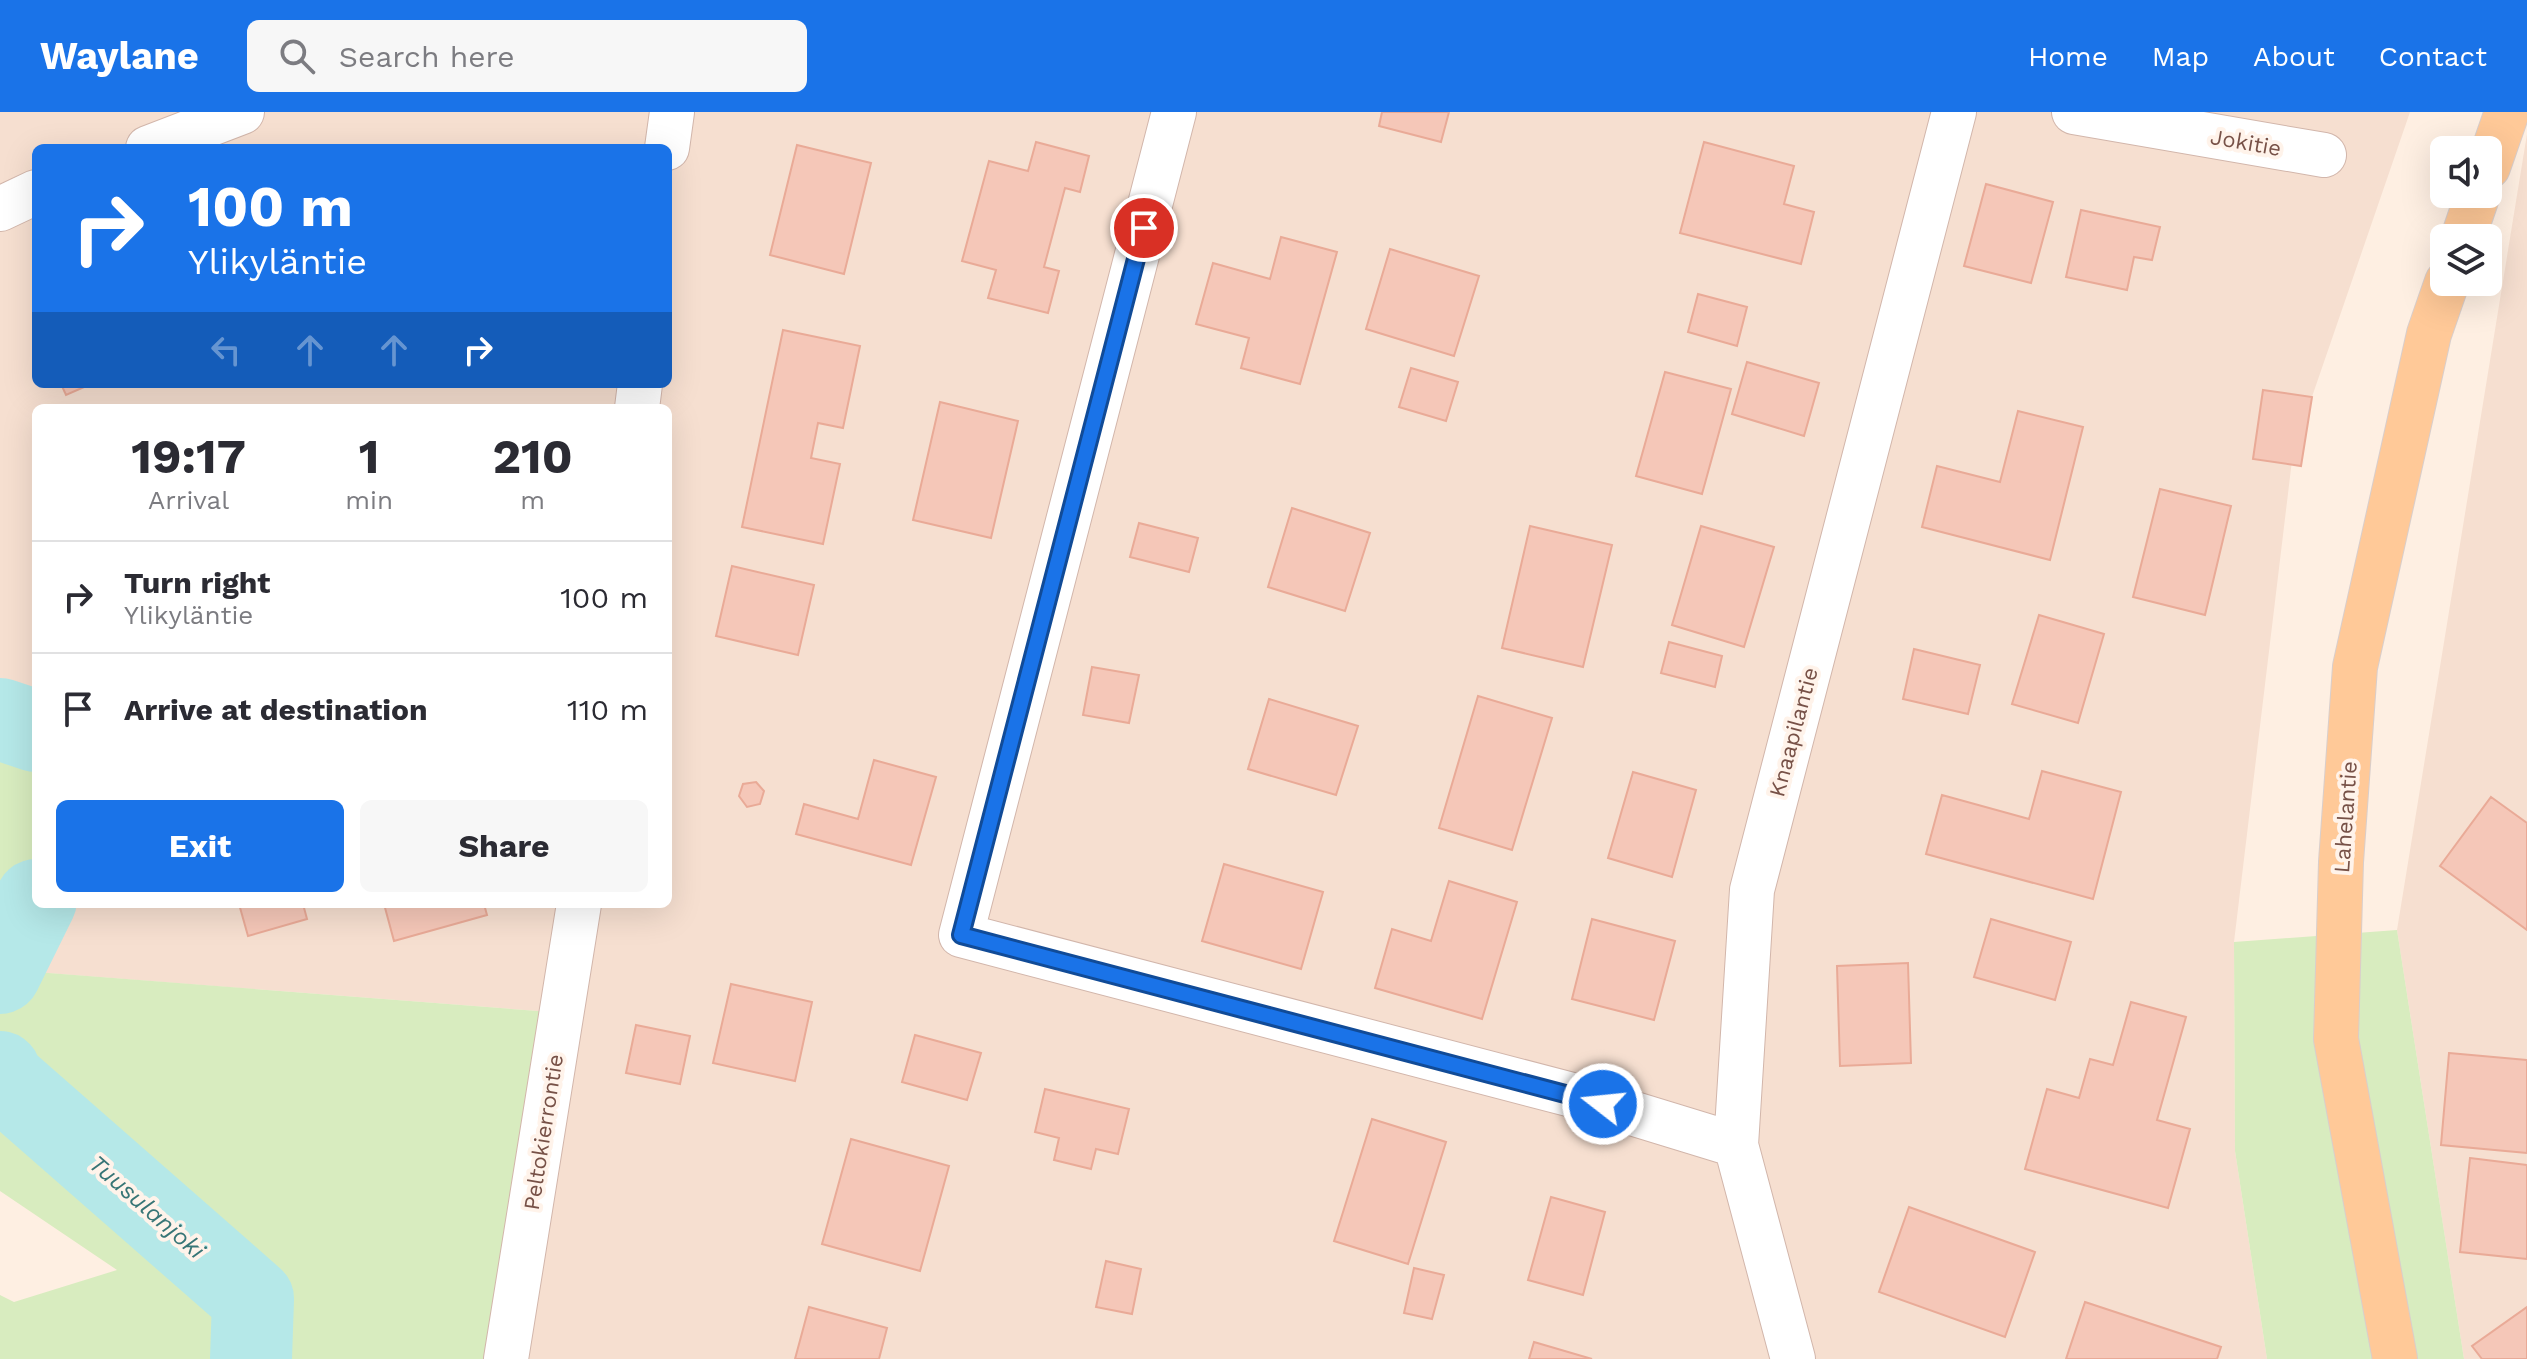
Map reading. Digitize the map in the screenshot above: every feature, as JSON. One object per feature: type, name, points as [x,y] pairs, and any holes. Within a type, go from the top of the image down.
[{"type":"main road","points":[[2499,136],[2507,112]]},
{"type":"main road","name":"Lahelantie","points":[[2395,1359],[2336,1039],[2341,862],[2355,667],[2429,334],[2442,296]]},
{"type":"street","points":[[158,144],[242,112]]},
{"type":"street","points":[[668,144],[672,112]]},
{"type":"street","points":[[1174,112],[961,935],[1576,1096],[1736,1145]]},
{"type":"street","name":"Knaapilantie","points":[[1793,1359],[1736,1145],[1752,890],[1954,112]]},
{"type":"street","name":"Jokitie","points":[[2074,112],[2324,155]]},
{"type":"street","points":[[0,209],[32,194]]},
{"type":"street","name":"Peltokierrontie","points":[[506,1359],[578,908]]},
{"type":"shaded area","points":[[0,112],[2410,112],[2293,452],[2234,942],[2235,1151],[2267,1359],[488,1359],[551,1012],[9,970],[33,908],[672,908],[672,404],[32,404],[32,722],[0,710]]},
{"type":"shaded area","points":[[2527,134],[2527,1359],[2464,1359],[2397,930]]},
{"type":"green space","points":[[0,710],[32,722],[33,908],[10,970],[551,1012],[488,1359],[0,1359],[0,1295],[14,1302],[117,1270],[0,1191]]},
{"type":"green space","points":[[2397,930],[2464,1359],[2267,1359],[2235,1151],[2234,942]]},
{"type":"building","points":[[1382,112],[1449,112],[1441,142],[1379,126]]},
{"type":"building","points":[[1036,142],[1089,156],[1080,192],[1065,188],[1044,267],[1059,271],[1048,313],[988,298],[996,270],[962,261],[989,161],[1028,171]]},
{"type":"building","points":[[1704,142],[1794,166],[1784,204],[1814,212],[1801,264],[1680,233]]},
{"type":"building","points":[[797,145],[871,163],[844,274],[770,255]]},
{"type":"building","points":[[1986,184],[2053,202],[2031,283],[1964,266]]},
{"type":"building","points":[[2081,210],[2160,227],[2152,260],[2134,257],[2127,290],[2066,277]]},
{"type":"building","points":[[1281,237],[1337,252],[1300,384],[1241,368],[1249,338],[1196,324],[1213,263],[1270,279]]},
{"type":"building","points":[[1390,249],[1479,276],[1454,356],[1366,329]]},
{"type":"building","points":[[1698,294],[1747,307],[1737,346],[1688,332]]},
{"type":"building","points":[[783,330],[860,346],[843,428],[818,423],[811,458],[840,464],[823,544],[742,527]]},
{"type":"building","points":[[1747,362],[1819,383],[1804,436],[1732,414]]},
{"type":"building","points":[[1411,368],[1458,382],[1446,421],[1399,407]]},
{"type":"building","points":[[1665,372],[1731,389],[1702,494],[1636,476]]},
{"type":"building","points":[[63,388],[82,388],[66,395]]},
{"type":"building","points":[[2263,390],[2312,397],[2301,466],[2253,459]]},
{"type":"building","points":[[940,402],[1018,421],[991,538],[913,520]]},
{"type":"building","points":[[2018,411],[2083,427],[2050,560],[1922,527],[1937,466],[2000,482]]},
{"type":"building","points":[[2160,489],[2231,506],[2205,615],[2133,597]]},
{"type":"building","points":[[1292,508],[1370,533],[1345,611],[1268,587]]},
{"type":"building","points":[[1139,523],[1198,538],[1189,572],[1130,557]]},
{"type":"building","points":[[1530,526],[1612,545],[1583,667],[1502,648]]},
{"type":"building","points":[[1701,526],[1774,547],[1744,647],[1672,625]]},
{"type":"building","points":[[732,566],[814,585],[798,655],[716,636]]},
{"type":"building","points":[[2039,615],[2104,634],[2078,723],[2012,704]]},
{"type":"building","points":[[1669,642],[1722,656],[1715,687],[1661,673]]},
{"type":"building","points":[[1914,649],[1980,665],[1968,714],[1903,699]]},
{"type":"building","points":[[1092,667],[1139,675],[1129,723],[1083,715]]},
{"type":"building","points":[[1478,696],[1552,718],[1512,850],[1439,828]]},
{"type":"building","points":[[1269,699],[1358,726],[1336,795],[1248,769]]},
{"type":"building","points":[[874,760],[936,777],[911,865],[796,834],[804,804],[858,819]]},
{"type":"building","points":[[2042,771],[2121,792],[2093,899],[1926,854],[1942,795],[2029,819]]},
{"type":"building","points":[[1633,772],[1696,790],[1672,877],[1608,858]]},
{"type":"building","points":[[756,782],[764,791],[760,804],[747,807],[739,796],[743,784]]},
{"type":"building","points":[[2491,797],[2527,823],[2527,930],[2440,866]]},
{"type":"building","points":[[1224,864],[1323,892],[1301,969],[1202,941]]},
{"type":"building","points":[[1449,881],[1517,902],[1482,1019],[1375,988],[1392,929],[1431,941]]},
{"type":"building","points":[[240,908],[304,908],[307,919],[248,936]]},
{"type":"building","points":[[385,908],[485,908],[487,915],[394,941]]},
{"type":"building","points":[[1592,919],[1675,941],[1654,1020],[1572,999]]},
{"type":"building","points":[[1991,919],[2071,942],[2055,1000],[1974,977]]},
{"type":"building","points":[[1908,963],[1911,1063],[1840,1066],[1837,966]]},
{"type":"building","points":[[731,984],[812,1002],[795,1081],[713,1063]]},
{"type":"building","points":[[2131,1002],[2186,1017],[2157,1120],[2190,1129],[2168,1208],[2025,1169],[2047,1089],[2079,1098],[2090,1059],[2113,1065]]},
{"type":"building","points":[[636,1025],[690,1036],[680,1084],[626,1073]]},
{"type":"building","points":[[915,1035],[981,1053],[967,1100],[902,1082]]},
{"type":"building","points":[[2449,1053],[2527,1060],[2527,1153],[2441,1145]]},
{"type":"building","points":[[1045,1089],[1129,1109],[1118,1154],[1096,1149],[1091,1169],[1054,1160],[1059,1138],[1035,1132]]},
{"type":"building","points":[[1372,1119],[1446,1142],[1408,1264],[1334,1241]]},
{"type":"building","points":[[851,1139],[949,1166],[920,1271],[822,1244]]},
{"type":"building","points":[[2470,1158],[2527,1165],[2527,1259],[2460,1252]]},
{"type":"building","points":[[1551,1197],[1605,1212],[1583,1295],[1528,1280]]},
{"type":"building","points":[[1909,1207],[2035,1252],[2005,1337],[1879,1292]]},
{"type":"building","points":[[1106,1261],[1141,1269],[1132,1314],[1096,1307]]},
{"type":"building","points":[[1414,1268],[1444,1275],[1432,1319],[1404,1313]]},
{"type":"building","points":[[2085,1302],[2221,1347],[2217,1359],[2066,1359]]},
{"type":"building","points":[[809,1307],[887,1328],[879,1359],[795,1359]]},
{"type":"building","points":[[2527,1307],[2527,1359],[2482,1359],[2472,1346]]},
{"type":"building","points":[[1534,1342],[1592,1359],[1529,1359]]},
{"type":"waterway","name":"Tuusulanjoki","points":[[0,719],[32,730]]},
{"type":"waterway","name":"Tuusulanjoki","points":[[0,973],[32,908]]},
{"type":"waterway","name":"Tuusulanjoki","points":[[0,1072],[1,1078],[253,1299],[251,1359]]},
{"type":"route","points":[[1144,228],[961,935],[1603,1104]]}]
